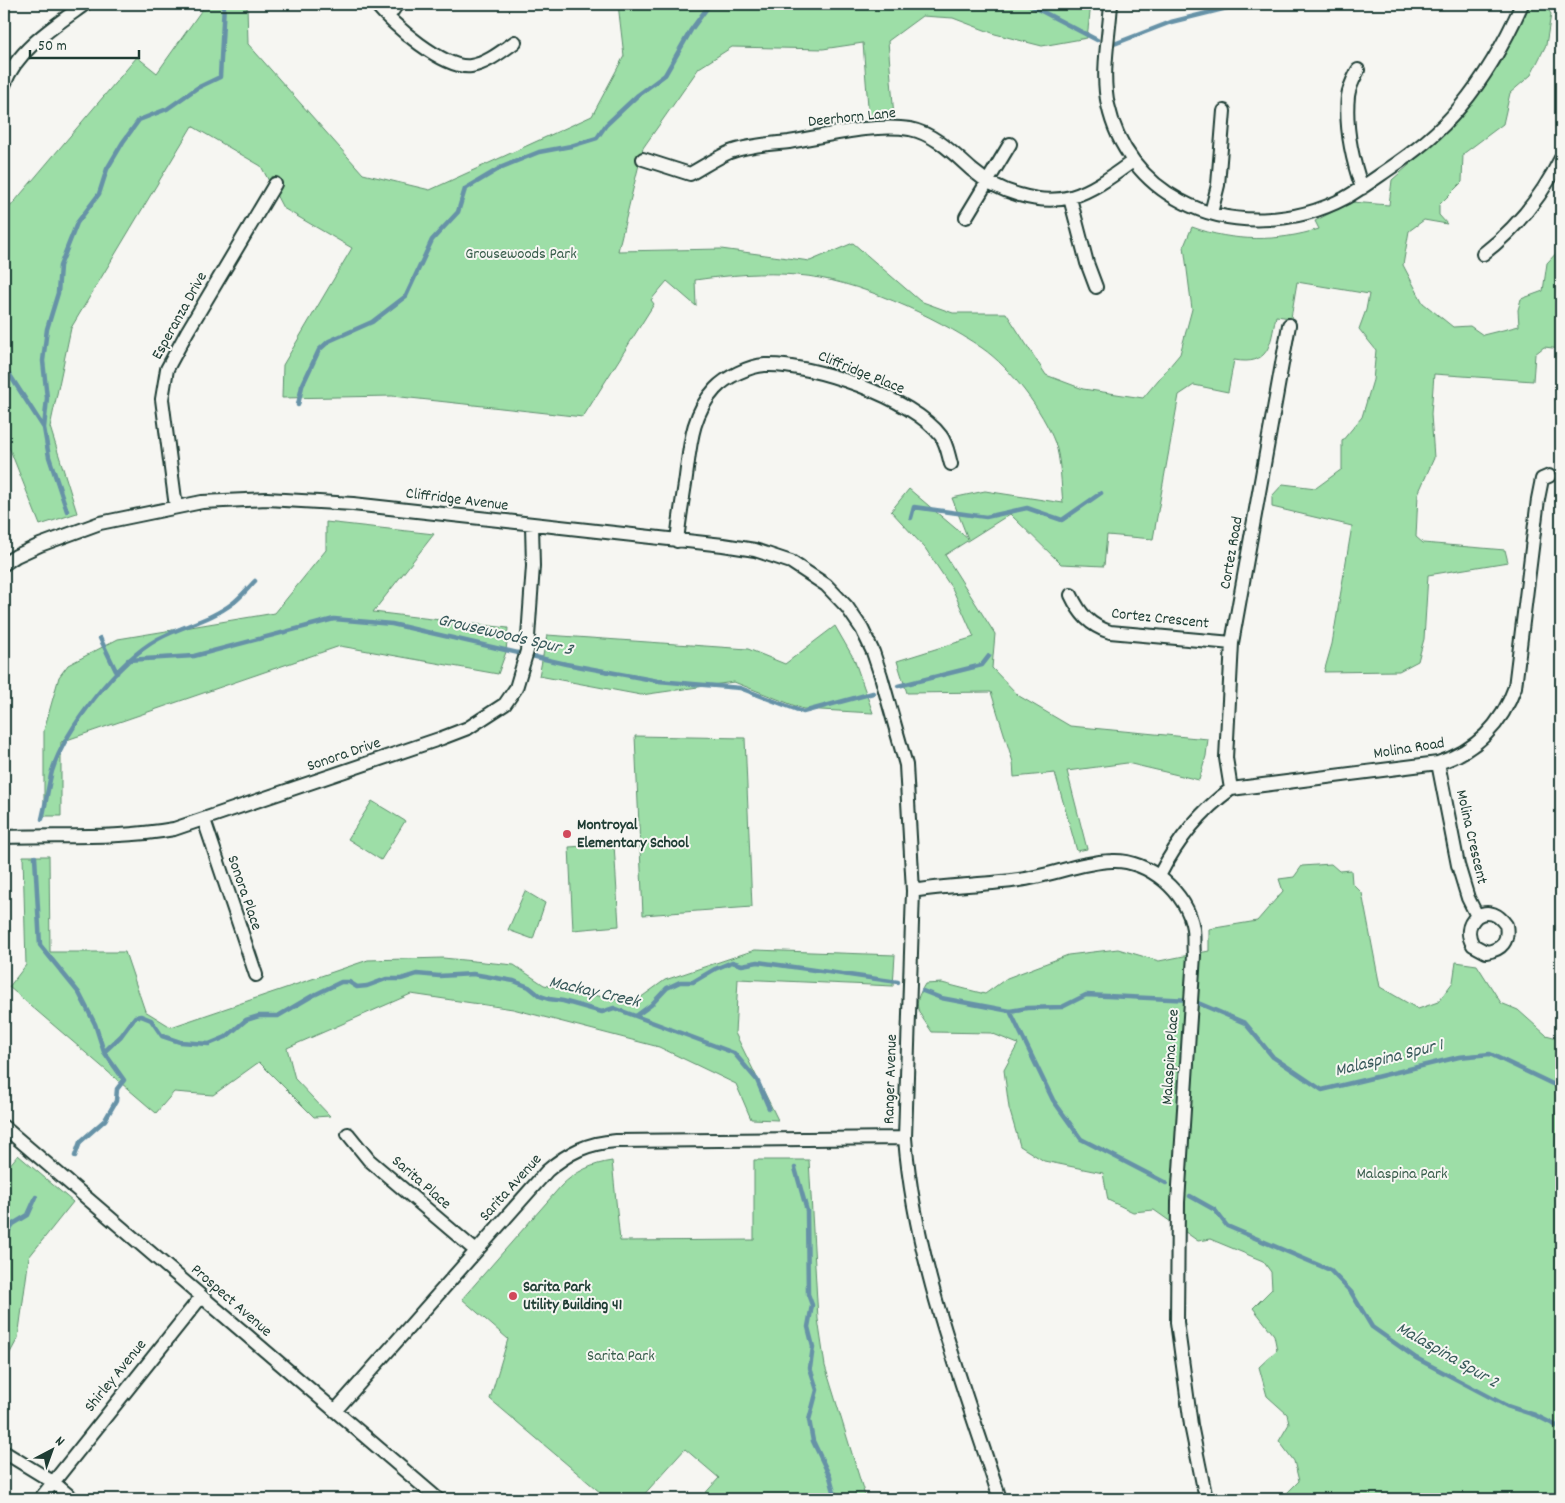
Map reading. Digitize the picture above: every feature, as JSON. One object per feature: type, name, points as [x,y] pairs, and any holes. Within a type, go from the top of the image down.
[{"type":"street","points":[[4,85],[8,72],[26,53],[50,30],[84,4]]},
{"type":"street","points":[[376,4],[388,17],[432,52],[456,65],[469,66],[481,63],[515,42]]},
{"type":"street","points":[[388,17],[397,4]]},
{"type":"street","points":[[1111,4],[1105,72],[1108,105],[1119,139],[1133,161],[1167,194],[1190,206],[1211,213],[1244,220],[1283,218],[1320,209],[1362,188],[1419,149],[1460,107],[1499,51],[1522,4]]},
{"type":"street","points":[[1358,70],[1348,94],[1348,123],[1351,146],[1362,188]]},
{"type":"street","points":[[1211,213],[1218,186],[1224,111]]},
{"type":"street","name":"Deerhorn Lane","points":[[643,159],[690,174],[731,152],[880,128],[902,128],[911,129],[930,137],[948,148],[987,182],[1005,191],[1025,196],[1070,198],[1102,182],[1133,161]]},
{"type":"street","points":[[966,217],[1010,144]]},
{"type":"street","points":[[1482,254],[1500,241],[1530,208],[1561,158]]},
{"type":"street","name":"Esperanza Drive","points":[[176,506],[162,399],[167,369],[275,184]]},
{"type":"street","points":[[1070,198],[1087,263],[1096,287]]},
{"type":"street","name":"Cortez Road","points":[[1231,789],[1226,758],[1232,643],[1289,325]]},
{"type":"street","name":"Cliffridge Place","points":[[677,541],[691,436],[699,410],[723,382],[744,371],[763,365],[790,365],[811,369],[834,376],[892,400],[930,424],[941,436],[951,464]]},
{"type":"street","name":"Molina Road","points":[[1159,876],[1194,821],[1205,808],[1231,789],[1438,763],[1457,757],[1472,748],[1498,721],[1508,705],[1518,672],[1538,499],[1542,479],[1548,476]]},
{"type":"street","name":"Cliffridge Avenue","points":[[4,564],[40,545],[100,523],[176,506],[225,500],[297,500],[677,541],[723,544],[755,550],[791,562],[826,585],[847,607],[873,652]]},
{"type":"street","name":"Sonora Drive","points":[[4,837],[144,834],[204,820],[468,728],[505,704],[516,688],[527,651],[533,566],[532,525]]},
{"type":"street","name":"Cortez Crescent","points":[[1071,595],[1080,614],[1098,628],[1110,632],[1232,643]]},
{"type":"street","name":"Ranger Avenue","points":[[873,652],[906,765],[913,890],[905,1138],[914,1217],[931,1284],[1000,1499]]},
{"type":"street","name":"Molina Crescent","points":[[1438,763],[1458,866],[1468,898],[1477,916]]},
{"type":"street","name":"Sonora Place","points":[[204,820],[256,975]]},
{"type":"street","name":"Malaspina Place","points":[[913,890],[1018,881],[1111,861],[1129,862],[1159,876],[1170,886],[1184,905],[1193,927],[1194,955],[1178,1202],[1177,1322],[1191,1425],[1206,1499]]},
{"type":"street","name":"Prospect Avenue","points":[[4,1127],[438,1499]]},
{"type":"street","name":"Sarita Place","points":[[348,1134],[369,1160],[476,1251]]},
{"type":"street","name":"Sarita Avenue","points":[[335,1412],[547,1171],[573,1151],[587,1145],[626,1141],[905,1138]]},
{"type":"street","name":"Shirley Avenue","points":[[40,1499],[201,1297]]},
{"type":"street","points":[[4,1452],[53,1482],[73,1499]]},
{"type":"green space","name":"Grousewoods Park","points":[[206,4],[247,4],[248,44],[363,174],[430,190],[592,116],[624,56],[618,4],[1091,4],[1087,38],[1042,46],[995,34],[953,18],[922,16],[888,41],[894,117],[869,119],[863,43],[823,49],[732,47],[699,68],[643,148],[618,251],[721,249],[810,261],[853,243],[920,301],[953,313],[1006,313],[1046,375],[1083,389],[1143,398],[1180,354],[1192,309],[1184,246],[1192,227],[1239,238],[1271,238],[1319,229],[1315,221],[1351,202],[1389,205],[1392,180],[1450,129],[1500,64],[1528,8],[1535,4],[1545,4],[1551,14],[1546,45],[1531,75],[1510,93],[1503,124],[1463,154],[1462,182],[1439,205],[1439,215],[1447,224],[1424,220],[1409,231],[1403,265],[1423,303],[1453,327],[1470,326],[1483,335],[1519,326],[1518,310],[1521,299],[1543,291],[1547,263],[1561,248],[1561,349],[1544,347],[1535,354],[1533,381],[1434,374],[1431,414],[1434,458],[1418,494],[1416,537],[1423,543],[1505,550],[1508,562],[1428,575],[1424,639],[1418,661],[1399,671],[1324,672],[1332,644],[1352,526],[1272,507],[1272,496],[1283,484],[1316,488],[1342,469],[1342,441],[1362,417],[1373,380],[1376,350],[1359,329],[1366,310],[1369,294],[1297,282],[1291,318],[1276,316],[1270,344],[1262,356],[1255,360],[1234,360],[1228,392],[1194,385],[1179,395],[1153,539],[1107,535],[1104,566],[1061,564],[1010,514],[945,555],[995,634],[992,668],[1019,696],[1070,726],[1208,739],[1206,756],[1199,780],[1127,763],[1067,771],[1087,849],[1077,851],[1055,773],[1014,777],[1013,762],[991,692],[907,693],[897,661],[974,637],[953,590],[925,548],[891,511],[909,489],[968,539],[952,498],[985,491],[1063,503],[1058,456],[1050,431],[1043,417],[1015,378],[993,357],[982,348],[941,324],[869,291],[820,278],[784,274],[746,274],[695,280],[696,306],[667,281],[651,300],[654,304],[583,417],[392,396],[282,398],[283,365],[352,248],[283,208],[261,166],[192,126],[71,328],[50,427],[77,513],[40,525],[7,442],[4,442],[4,214],[137,57],[157,73]]},
{"type":"green space","points":[[326,522],[434,534],[373,612],[508,628],[506,652],[498,674],[340,646],[61,742],[61,816],[44,816],[44,730],[59,677],[68,665],[118,639],[275,613],[326,550]]},
{"type":"green space","points":[[835,626],[854,659],[873,713],[803,709],[734,682],[641,695],[539,676],[547,635],[748,649],[785,664]]},
{"type":"green space","points":[[635,736],[745,738],[752,907],[643,915]]},
{"type":"green space","points":[[372,801],[405,821],[381,860],[348,839]]},
{"type":"green space","points":[[614,844],[619,926],[573,930],[569,847]]},
{"type":"green space","points":[[23,856],[49,856],[50,952],[125,952],[145,1011],[171,1027],[368,960],[443,958],[514,965],[544,985],[633,1003],[665,980],[755,950],[895,955],[893,986],[738,979],[735,1033],[778,1120],[751,1119],[736,1084],[659,1047],[513,1009],[411,994],[287,1048],[295,1079],[330,1116],[314,1117],[259,1062],[213,1095],[174,1092],[156,1113],[9,987],[26,965]]},
{"type":"green space","name":"Malaspina Park","points":[[1331,864],[1339,871],[1351,870],[1352,883],[1362,893],[1380,987],[1418,1009],[1438,1002],[1453,982],[1456,962],[1477,965],[1501,1003],[1518,1010],[1546,1035],[1561,1039],[1561,1499],[1281,1499],[1299,1481],[1294,1461],[1279,1441],[1289,1424],[1287,1414],[1267,1396],[1259,1367],[1277,1350],[1274,1335],[1253,1308],[1272,1289],[1271,1272],[1263,1261],[1210,1239],[1198,1241],[1154,1210],[1133,1212],[1108,1200],[1103,1173],[1044,1161],[1020,1146],[1009,1108],[1004,1070],[1018,1044],[991,1033],[932,1032],[918,1009],[918,998],[925,984],[942,983],[985,994],[1007,978],[1068,955],[1118,949],[1159,961],[1209,951],[1209,929],[1257,921],[1283,891],[1279,879],[1294,877],[1302,866]]},
{"type":"green space","points":[[525,891],[545,903],[533,939],[508,930]]},
{"type":"green space","points":[[18,1155],[73,1202],[29,1257],[18,1338],[4,1364],[4,1172]]},
{"type":"green space","name":"Sarita Park","points":[[754,1160],[809,1160],[818,1319],[825,1366],[866,1499],[700,1499],[719,1478],[685,1449],[640,1499],[608,1499],[490,1399],[508,1339],[462,1299],[561,1186],[578,1172],[605,1162],[612,1161],[620,1241],[754,1240]]},
{"type":"waterway","points":[[67,511],[49,457],[44,428],[47,398],[43,361],[47,329],[58,293],[60,266],[77,223],[99,194],[107,169],[139,120],[167,109],[197,88],[220,77],[224,4]]},
{"type":"waterway","points":[[298,405],[302,386],[319,350],[329,341],[372,322],[406,296],[432,240],[458,212],[465,189],[502,167],[539,152],[571,146],[597,138],[606,125],[638,95],[665,75],[691,30],[710,4]]},
{"type":"waterway","points":[[1028,4],[1097,40]]},
{"type":"waterway","points":[[1109,46],[1171,22],[1243,4]]},
{"type":"waterway","points":[[4,366],[44,428]]},
{"type":"waterway","points":[[911,518],[914,507],[986,517],[1027,508],[1062,520],[1101,493]]},
{"type":"waterway","points":[[42,819],[52,771],[59,754],[81,716],[111,679],[143,649],[167,634],[224,609],[239,598],[255,581]]},
{"type":"waterway","name":"Grousewoods Spur 3","points":[[128,660],[194,656],[334,619],[392,624],[566,664],[658,681],[740,688],[803,712],[873,693]]},
{"type":"waterway","points":[[100,638],[117,673]]},
{"type":"waterway","points":[[898,686],[982,665],[989,656]]},
{"type":"waterway","points":[[35,857],[40,945],[79,993],[95,1024],[104,1052]]},
{"type":"waterway","points":[[636,1016],[651,1005],[667,988],[680,982],[693,982],[715,969],[732,962],[742,965],[758,962],[898,982]]},
{"type":"waterway","name":"Mackay Creek","points":[[75,1156],[80,1142],[105,1120],[116,1101],[117,1089],[124,1080],[104,1052],[121,1036],[135,1017],[141,1016],[151,1020],[162,1036],[180,1042],[209,1044],[226,1037],[246,1020],[259,1016],[278,1016],[341,982],[349,982],[357,987],[367,986],[386,979],[401,979],[417,974],[439,976],[473,974],[514,981],[529,987],[540,996],[549,999],[602,1012],[614,1008],[734,1053],[757,1080],[769,1108]]},
{"type":"waterway","name":"Malaspina Spur 1","points":[[923,991],[941,998],[1010,1011],[1027,1008],[1062,1007],[1086,995],[1191,1000],[1245,1023],[1273,1057],[1322,1090],[1459,1057],[1490,1054],[1561,1088]]},
{"type":"waterway","name":"Malaspina Spur 2","points":[[1010,1011],[1053,1100],[1081,1139],[1166,1183]]},
{"type":"waterway","name":"Mackay Creek","points":[[795,1168],[807,1211],[808,1294],[812,1305],[808,1327],[813,1347],[810,1368],[817,1390],[809,1420],[813,1441],[830,1477],[836,1499]]},
{"type":"waterway","name":"Malaspina Spur 2","points":[[1190,1196],[1215,1210],[1227,1226],[1330,1270],[1351,1292],[1372,1327],[1416,1358],[1507,1406],[1535,1415],[1557,1426]]},
{"type":"waterway","name":"Mackay Creek","points":[[4,1238],[13,1224],[28,1215],[36,1197]]},
{"type":"place","name":"Montroyal Elementary School","points":[[567,834]]},
{"type":"place","name":"Sarita Park Utility Building 41","points":[[513,1296]]}]
